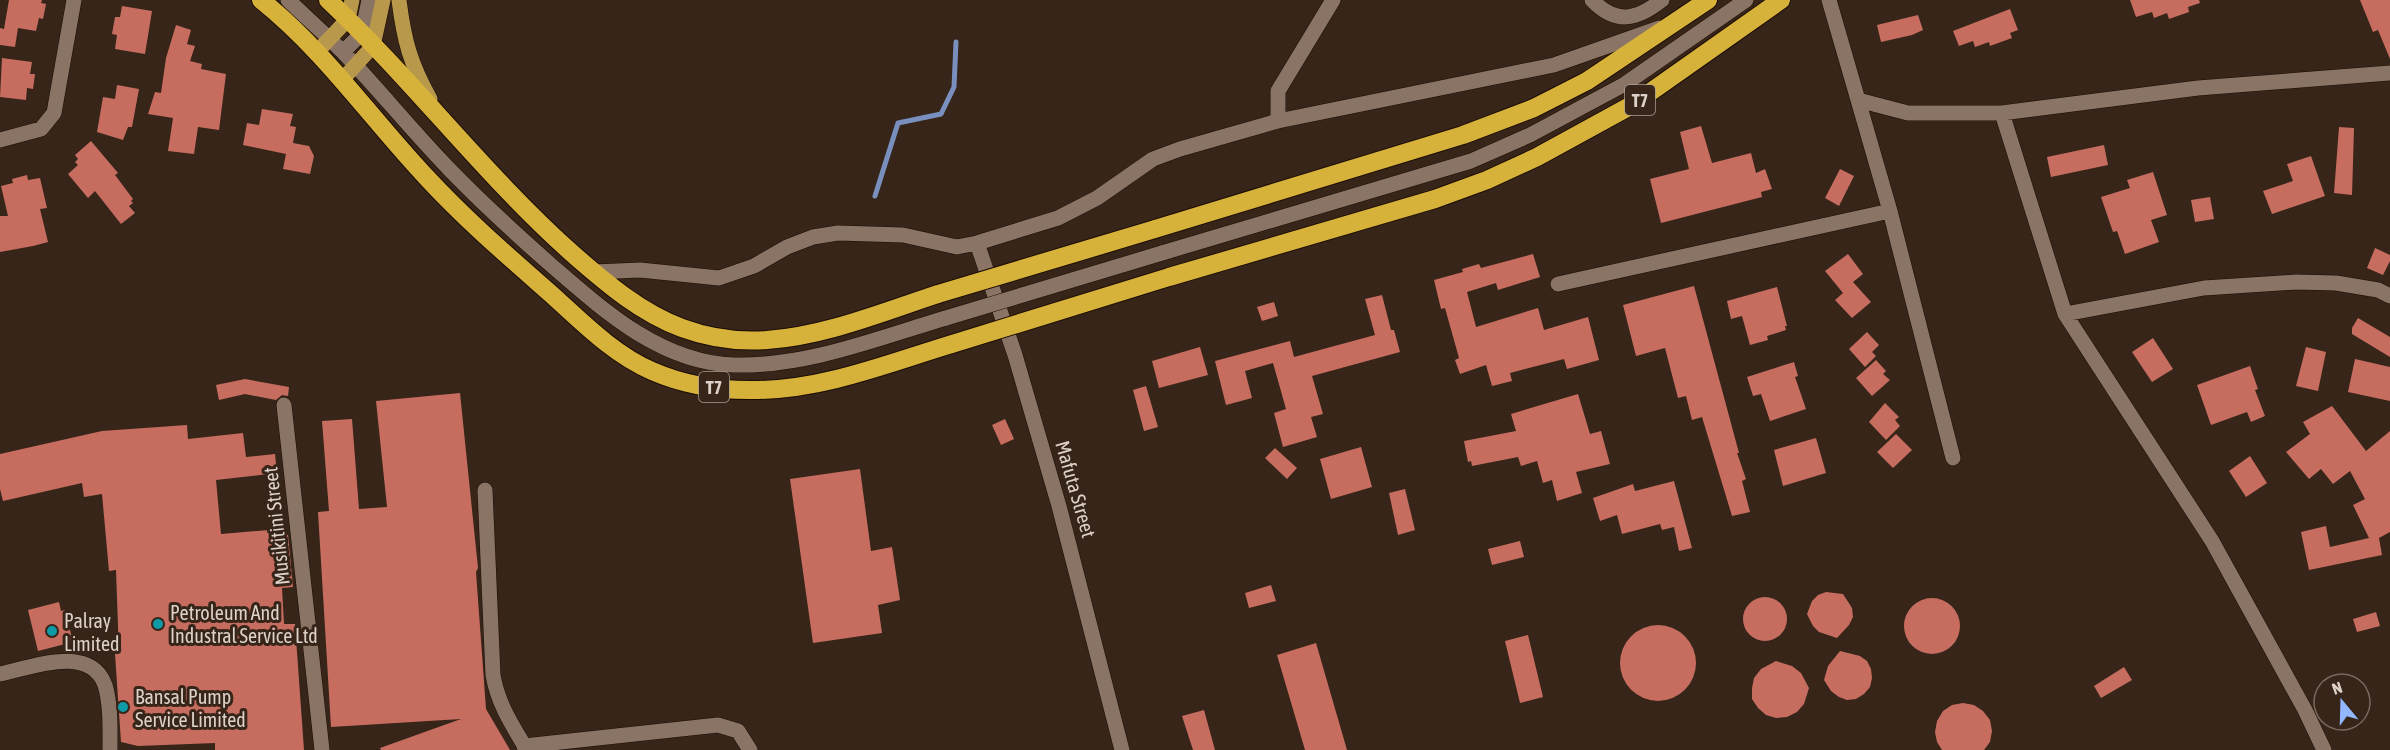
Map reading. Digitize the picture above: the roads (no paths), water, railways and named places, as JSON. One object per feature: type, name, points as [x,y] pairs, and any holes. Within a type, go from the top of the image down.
[{"type":"highway","name":"T7","points":[[261,0],[277,13],[342,80],[428,180],[513,260],[624,356],[652,371],[686,382],[715,388],[758,390],[805,386],[844,377],[1169,277],[1434,199],[1487,180],[1537,157],[1632,105],[1781,0]]},
{"type":"highway","points":[[328,0],[439,117],[478,162],[557,240],[594,272]]},
{"type":"highway","name":"T7","points":[[594,272],[636,305],[681,328],[719,338],[766,340],[792,337],[1463,135],[1534,108],[1587,81],[1708,0]]},
{"type":"main road","points":[[316,53],[348,19],[352,0]]},
{"type":"main road","points":[[342,80],[356,66],[383,0]]},
{"type":"main road","points":[[399,0],[404,41],[419,79],[439,117]]},
{"type":"street","points":[[0,141],[41,129],[54,114],[74,0]]},
{"type":"street","points":[[288,0],[343,52],[451,171],[534,250],[599,307],[636,333],[666,349],[700,360],[732,365],[770,365],[827,354],[1471,161],[1530,135],[1625,84],[1746,0]]},
{"type":"street","points":[[343,52],[367,40],[369,0]]},
{"type":"street","points":[[1278,121],[1278,91],[1333,0]]},
{"type":"street","points":[[1592,0],[1617,17],[1627,19],[1650,9],[1662,0]]},
{"type":"street","points":[[1829,0],[1890,211],[1953,458]]},
{"type":"street","points":[[594,272],[640,270],[719,278],[754,266],[787,247],[813,237],[838,233],[903,235],[957,247],[977,243],[1058,218],[1097,198],[1153,159],[1278,121],[1554,65],[1676,22]]},
{"type":"street","points":[[1858,100],[1908,113],[2002,113],[2199,88],[2390,73]]},
{"type":"street","points":[[2002,113],[2065,314],[2212,541],[2305,710],[2324,750]]},
{"type":"street","points":[[1558,284],[1890,211]]},
{"type":"street","name":"Mafuta Street","points":[[977,243],[1015,355],[1059,506],[1122,750]]},
{"type":"street","points":[[2065,314],[2204,288],[2296,282],[2336,283],[2378,290],[2390,296]]},
{"type":"street","name":"Musikitini Street","points":[[284,405],[322,750]]},
{"type":"street","points":[[485,490],[493,675],[496,694],[506,716],[526,748],[718,725],[738,731],[750,750]]},
{"type":"street","points":[[0,674],[60,661],[81,662],[91,668],[105,685],[109,709],[110,750]]},
{"type":"waterway","points":[[875,196],[898,123],[941,114],[954,87],[956,42]]},
{"type":"place","name":"Petroleum And Industral Service Ltd","points":[[158,624]]},
{"type":"place","name":"Palray Limited","points":[[52,631]]},
{"type":"place","name":"Bansal Pump Service Limited","points":[[123,707]]}]
